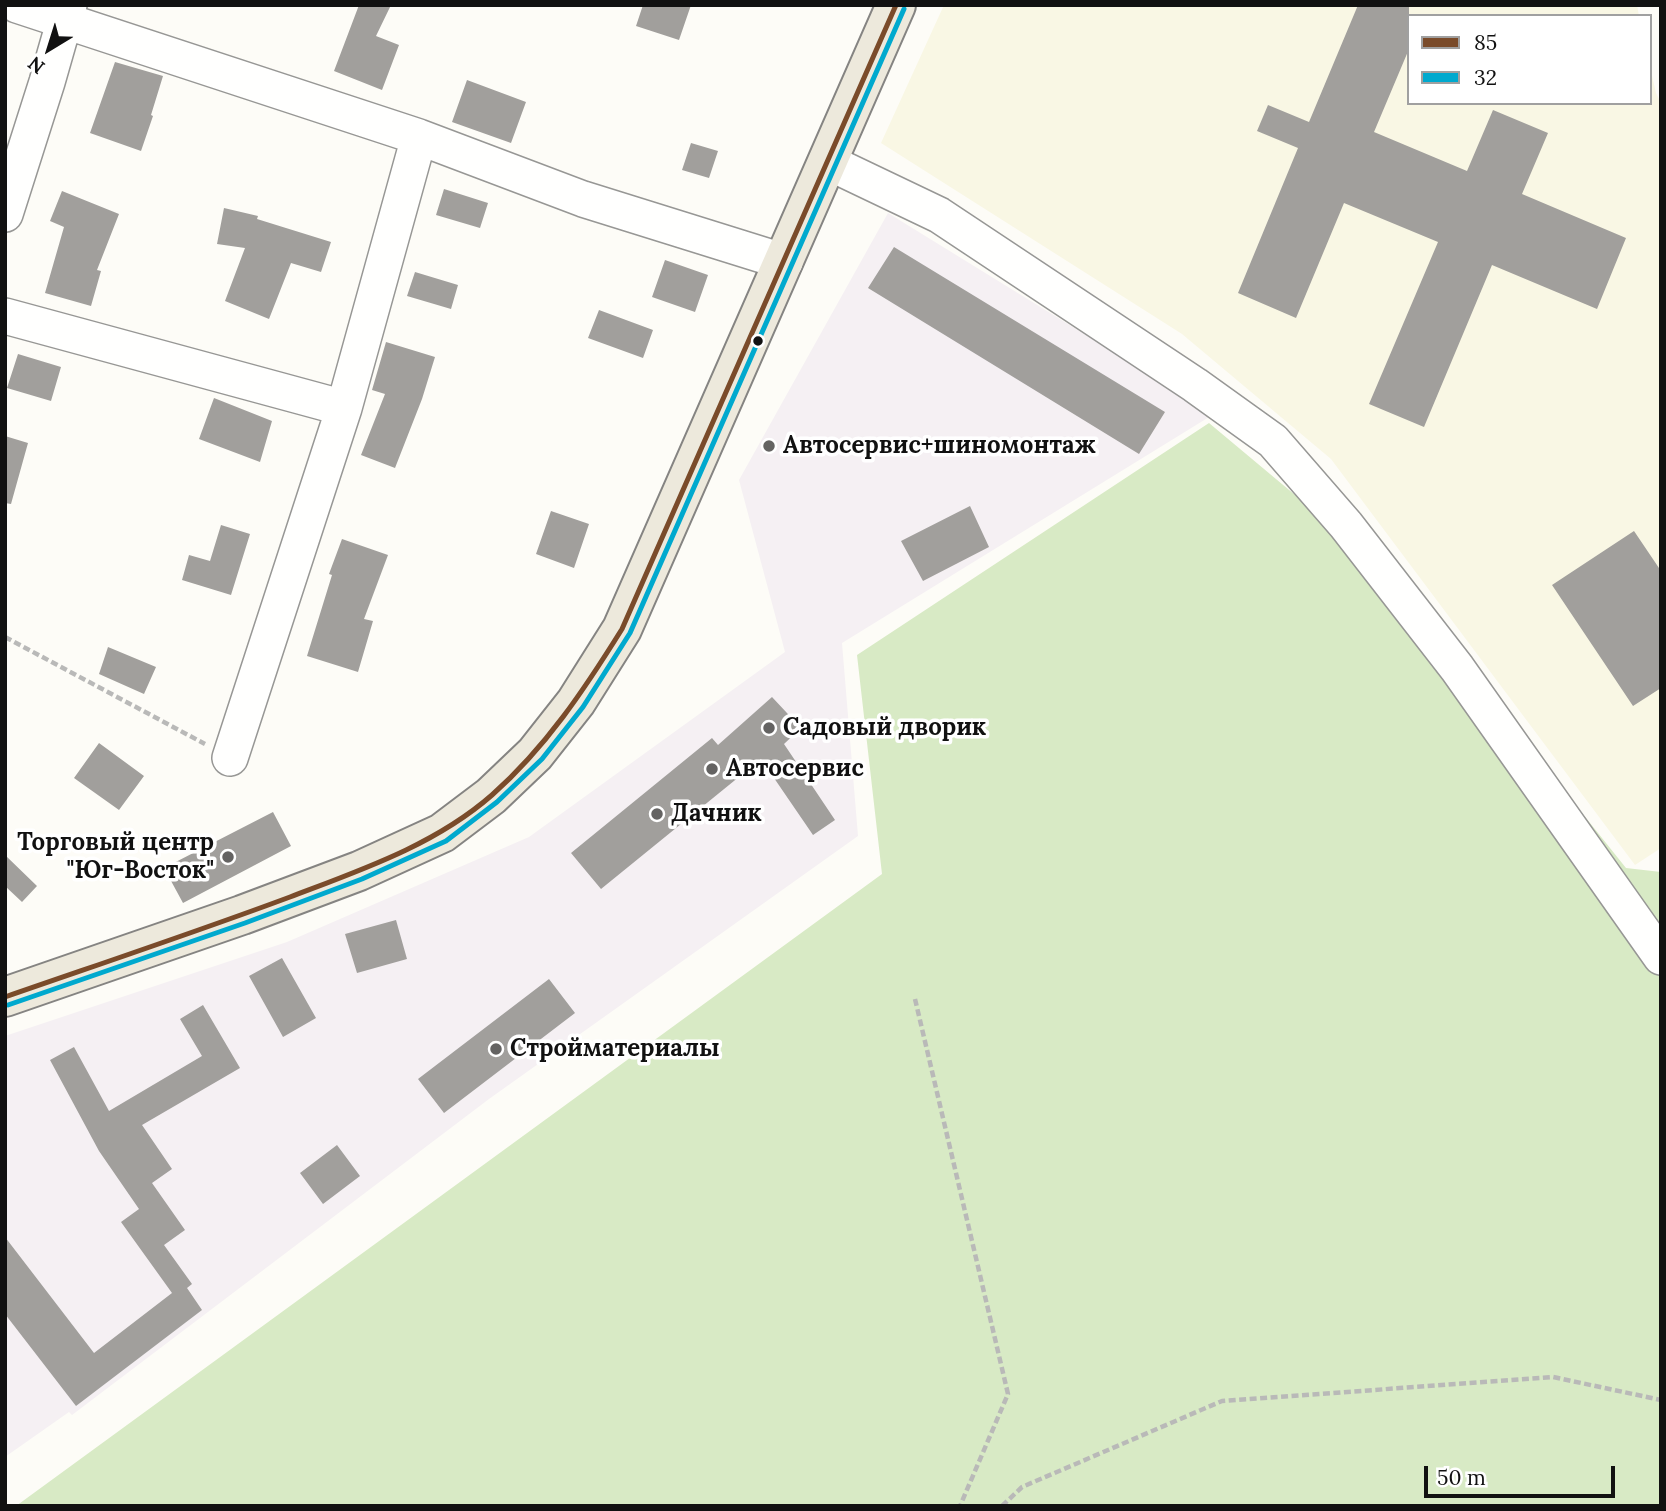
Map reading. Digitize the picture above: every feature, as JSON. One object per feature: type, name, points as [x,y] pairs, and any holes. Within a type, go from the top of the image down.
[{"type":"main road","points":[[5,997],[242,915],[359,871],[442,833],[491,796],[535,754],[576,702],[622,629],[897,5]]},
{"type":"street","points":[[17,5],[66,12],[419,137],[583,199],[785,262]]},
{"type":"street","points":[[5,214],[66,12]]},
{"type":"street","points":[[230,758],[344,408],[419,137]]},
{"type":"street","points":[[828,162],[940,215],[1195,385],[1273,441],[1346,525],[1457,668],[1661,957]]},
{"type":"street","points":[[5,316],[344,408]]},
{"type":"path","points":[[5,637],[230,758]]},
{"type":"path","points":[[915,999],[1008,1394],[960,1506]]},
{"type":"path","points":[[1002,1506],[1022,1487],[1222,1401],[1553,1377],[1661,1400]]},
{"type":"shaded area","points":[[944,5],[1637,5],[1639,14],[1407,14],[1407,105],[1652,105],[1652,76],[1661,103],[1661,848],[1635,865],[1331,459],[1182,334],[881,143]]},
{"type":"shaded area","points":[[888,213],[1214,414],[842,643],[858,836],[489,1099],[72,1415],[69,1412],[5,1457],[5,1036],[287,942],[529,837],[785,652],[739,480]]},
{"type":"green space","points":[[1209,423],[1325,520],[1530,748],[1626,868],[1661,872],[1661,1506],[16,1506],[882,874],[857,655]]},
{"type":"building","points":[[359,5],[391,5],[376,36],[399,45],[382,90],[334,71]]},
{"type":"building","points":[[643,5],[691,5],[679,40],[636,26]]},
{"type":"building","points":[[1358,5],[1409,5],[1407,54],[1374,132],[1467,171],[1493,110],[1548,133],[1522,194],[1626,238],[1597,309],[1492,265],[1424,427],[1369,404],[1438,242],[1344,203],[1296,318],[1238,293],[1298,148],[1257,131],[1268,105],[1309,122]]},
{"type":"building","points":[[115,62],[163,76],[141,151],[90,133]]},
{"type":"building","points":[[467,80],[526,102],[511,143],[452,122]]},
{"type":"building","points":[[691,143],[718,151],[709,178],[682,170]]},
{"type":"building","points":[[444,189],[488,203],[480,228],[436,215]]},
{"type":"building","points":[[62,191],[119,214],[97,270],[101,271],[91,306],[45,293],[64,227],[50,221]]},
{"type":"building","points":[[224,208],[258,216],[257,219],[331,242],[321,272],[291,263],[269,319],[225,301],[245,248],[217,244]]},
{"type":"building","points":[[894,247],[1165,412],[1139,454],[868,288]]},
{"type":"building","points":[[665,260],[708,275],[695,312],[652,297]]},
{"type":"building","points":[[415,272],[458,285],[451,309],[407,296]]},
{"type":"building","points":[[599,310],[653,330],[643,358],[588,338]]},
{"type":"building","points":[[386,342],[435,357],[395,468],[361,455],[385,394],[372,390]]},
{"type":"building","points":[[18,354],[61,367],[51,401],[7,388]]},
{"type":"building","points":[[214,398],[272,421],[260,462],[199,439]]},
{"type":"building","points":[[5,436],[28,443],[11,504],[5,503]]},
{"type":"building","points":[[970,506],[989,547],[923,581],[901,541]]},
{"type":"building","points":[[551,511],[589,524],[574,568],[536,554]]},
{"type":"building","points":[[221,525],[250,534],[231,595],[182,580],[189,555],[210,561]]},
{"type":"building","points":[[1634,531],[1661,571],[1661,688],[1633,706],[1552,585]]},
{"type":"building","points":[[342,539],[388,555],[364,619],[373,621],[358,672],[307,656],[332,575],[329,574]]},
{"type":"building","points":[[108,647],[156,667],[144,694],[99,674]]},
{"type":"building","name":"Дачник","points":[[772,697],[801,728],[784,744],[835,820],[813,835],[761,759],[601,889],[571,853],[712,738],[718,745]]},
{"type":"building","points":[[99,743],[144,776],[119,810],[74,778]]},
{"type":"building","name":"Торговый центр \"Юг-Восток\"","points":[[273,812],[291,846],[183,903],[164,868]]},
{"type":"building","points":[[5,855],[37,886],[22,902],[5,886]]},
{"type":"building","points":[[396,920],[407,959],[357,973],[345,934]]},
{"type":"building","points":[[282,958],[316,1018],[283,1037],[249,976]]},
{"type":"building","points":[[549,979],[575,1013],[444,1113],[418,1079]]},
{"type":"building","points":[[203,1005],[240,1068],[142,1125],[172,1169],[152,1183],[185,1230],[164,1245],[192,1284],[187,1288],[202,1310],[76,1406],[5,1314],[5,1237],[94,1353],[172,1293],[121,1222],[139,1209],[99,1151],[50,1060],[74,1047],[109,1111],[202,1056],[180,1019]]},
{"type":"building","points":[[337,1145],[360,1176],[323,1204],[300,1173]]},
{"type":"transit line","name":"85","points":[[5,997],[255,910],[396,855],[470,813],[512,777],[530,757],[578,696],[622,629],[896,5]]},
{"type":"transit line","name":"32","points":[[8,1005],[245,923],[362,879],[446,841],[497,802],[542,759],[583,707],[630,633],[904,9]]},
{"type":"place","name":"Автосервис+шиномонтаж","points":[[769,446]]},
{"type":"place","name":"Садовый дворик","points":[[769,728]]},
{"type":"place","name":"Автосервис","points":[[712,769]]},
{"type":"place","name":"Дачник","points":[[657,814]]},
{"type":"place","name":"Торговый центр \"Юг-Восток\"","points":[[228,857]]},
{"type":"place","name":"Стройматериалы","points":[[496,1049]]}]
